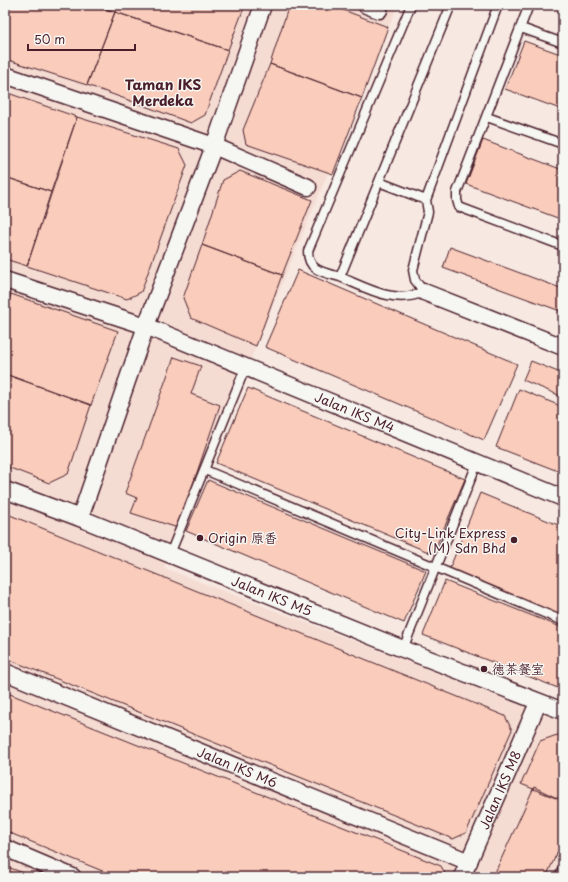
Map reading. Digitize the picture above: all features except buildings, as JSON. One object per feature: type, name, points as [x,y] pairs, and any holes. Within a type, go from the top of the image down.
[{"type":"street","points":[[80,518],[146,326],[214,146],[263,5]]},
{"type":"street","points":[[5,75],[214,146],[308,187]]},
{"type":"street","name":"Jalan IKS M4","points":[[5,280],[146,326],[478,461],[563,498]]},
{"type":"street","points":[[424,292],[563,347]]},
{"type":"street","name":"Jalan IKS M5","points":[[5,490],[80,518],[538,703],[563,711]]},
{"type":"street","name":"Jalan IKS M6","points":[[5,672],[470,862]]},
{"type":"street","name":"Jalan IKS M8","points":[[462,877],[470,862],[538,703]]},
{"type":"street","points":[[5,848],[73,877]]},
{"type":"lane","points":[[411,5],[308,251],[308,260],[315,269],[340,277],[389,297],[413,297],[424,292],[415,280],[413,270],[428,212],[426,200],[498,5]]},
{"type":"lane","points":[[340,277],[450,5]]},
{"type":"lane","points":[[529,5],[457,192],[457,200],[459,207],[563,246]]},
{"type":"lane","points":[[521,28],[563,42]]},
{"type":"lane","points":[[487,117],[563,144]]},
{"type":"lane","points":[[378,182],[426,200]]},
{"type":"lane","points":[[170,554],[246,366]]},
{"type":"lane","points":[[403,649],[478,461]]},
{"type":"lane","points":[[205,470],[563,620]]},
{"type":"lane","points":[[559,877],[563,868]]},
{"type":"shaded area","points":[[5,5],[398,5],[164,568],[563,721],[563,854],[552,877],[5,877]]},
{"type":"place","name":"Origin 原香","points":[[200,538]]},
{"type":"place","name":"City-Link Express (M) Sdn Bhd","points":[[514,540]]},
{"type":"place","name":"德茶餐室","points":[[484,669]]},
{"type":"district","name":"Taman IKS Merdeka","points":[[163,94]]}]
